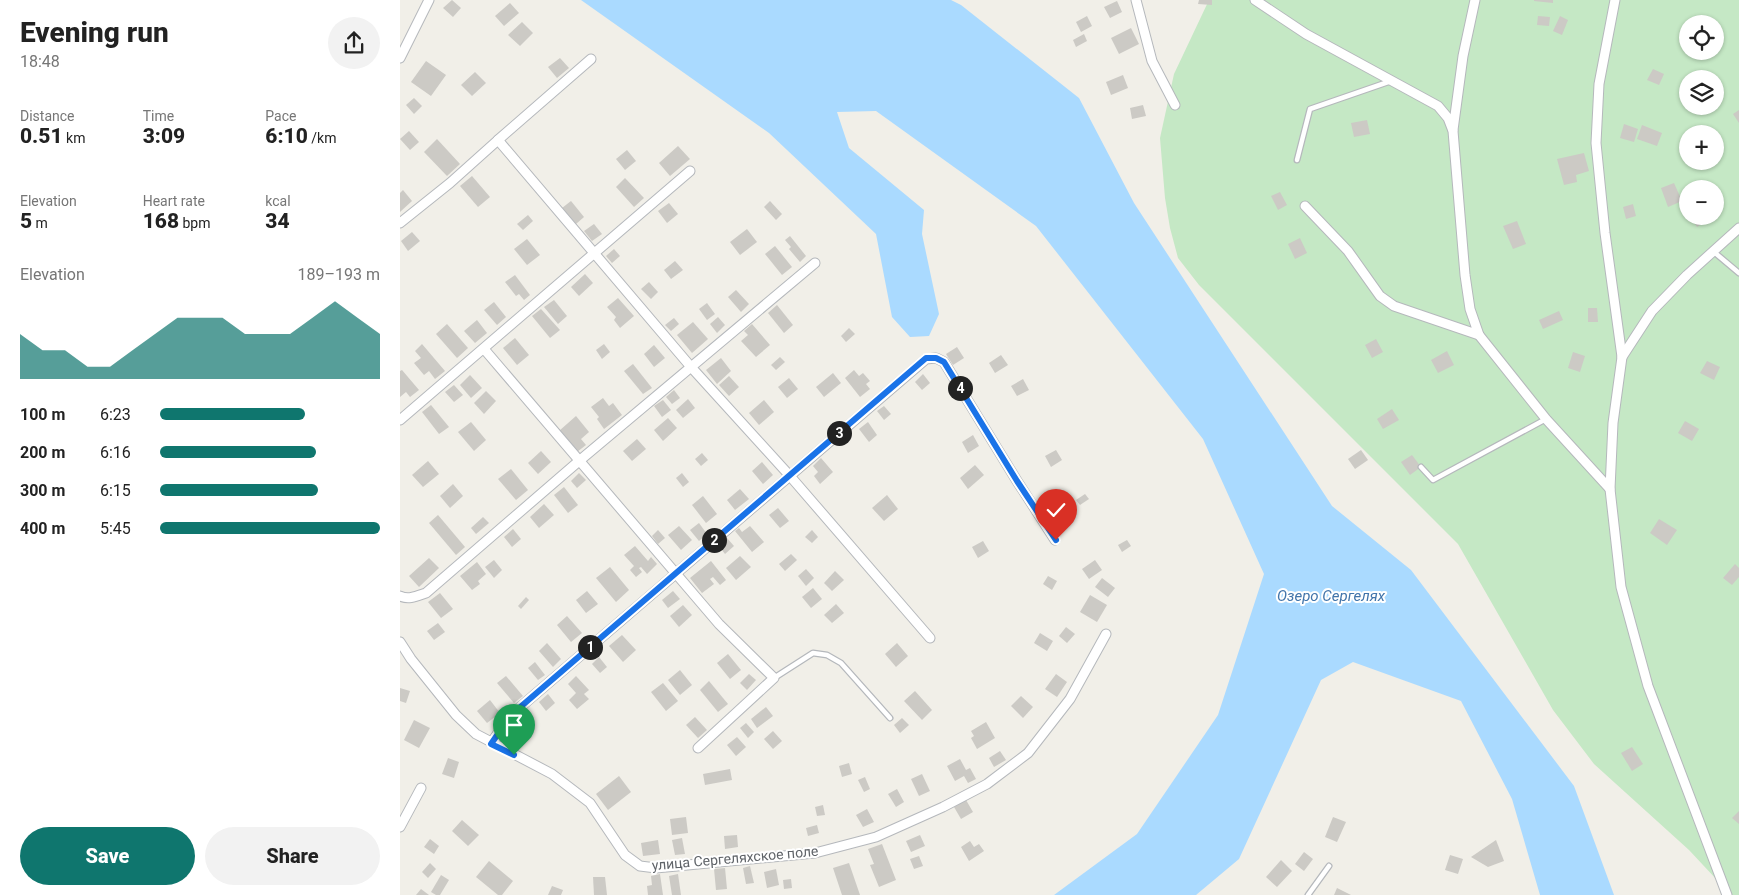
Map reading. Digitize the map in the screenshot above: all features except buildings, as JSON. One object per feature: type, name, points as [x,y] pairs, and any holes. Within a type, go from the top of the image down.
[{"type":"street","points":[[400,58],[429,0]]},
{"type":"street","points":[[1136,0],[1152,61],[1175,105]]},
{"type":"street","points":[[1256,0],[1306,34],[1438,106],[1448,118],[1453,131]]},
{"type":"street","points":[[1475,0],[1463,56],[1453,131],[1465,275],[1470,309],[1479,336],[1546,419],[1610,488]]},
{"type":"street","points":[[1615,0],[1599,84],[1596,143],[1605,233],[1622,357],[1613,423],[1610,488],[1621,587],[1648,686],[1727,895]]},
{"type":"street","points":[[400,223],[450,183],[591,59]]},
{"type":"street","points":[[498,140],[691,367],[790,476],[930,638]]},
{"type":"street","points":[[400,420],[690,171]]},
{"type":"street","points":[[1305,206],[1348,251],[1380,296],[1394,306],[1479,336]]},
{"type":"street","points":[[1622,357],[1652,311],[1687,275],[1739,228]]},
{"type":"street","points":[[400,596],[404,598],[414,597],[426,593],[579,461],[815,263]]},
{"type":"street","points":[[484,349],[719,624],[774,678],[698,748]]},
{"type":"street","points":[[491,744],[511,715],[926,358],[936,358],[944,362],[1012,473],[1056,540]]},
{"type":"street","name":"улица Сергеляхское поле","points":[[400,642],[411,660],[456,714],[476,734],[491,744],[552,774],[590,803],[625,855],[640,866],[656,868],[815,853],[876,837],[943,807],[987,784],[1028,753],[1070,700],[1106,634]]},
{"type":"street","points":[[400,827],[421,788]]},
{"type":"lane","points":[[1297,160],[1310,109],[1391,81]]},
{"type":"lane","points":[[1714,252],[1739,273]]},
{"type":"lane","points":[[1420,468],[1433,480],[1546,419]]},
{"type":"lane","points":[[774,678],[813,653],[827,655],[841,662],[890,718]]},
{"type":"lane","points":[[1308,895],[1328,866]]},
{"type":"green space","points":[[1209,0],[1739,0],[1739,895],[1731,895],[1689,850],[1594,764],[1553,710],[1458,544],[1199,285],[1178,258],[1165,198],[1160,138],[1174,74]]},
{"type":"water","name":"Озеро Сергелях","points":[[581,0],[951,0],[961,5],[1079,98],[1134,203],[1332,506],[1411,570],[1574,786],[1614,895],[1540,895],[1512,799],[1461,701],[1353,662],[1321,680],[1239,859],[1196,895],[1054,895],[1137,834],[1218,715],[1264,574],[1203,439],[1036,226],[876,111],[837,112],[849,148],[924,210],[922,234],[939,314],[929,336],[910,337],[892,317],[876,234],[769,133]]},
{"type":"route","points":[[514,755],[491,744],[511,715],[926,358],[936,358],[944,362],[1017,481],[1056,540]]}]
